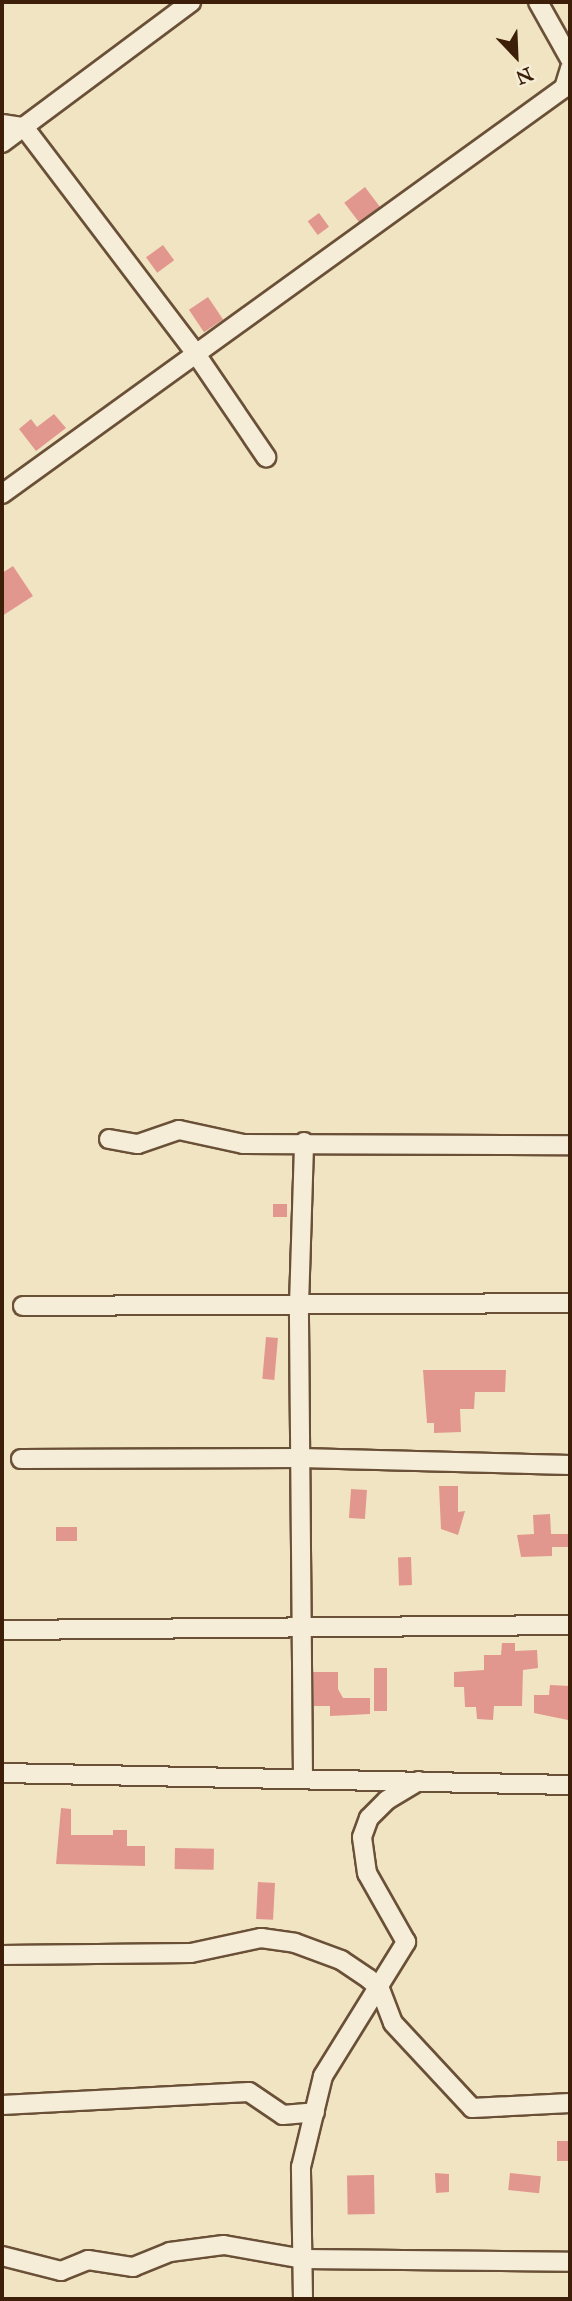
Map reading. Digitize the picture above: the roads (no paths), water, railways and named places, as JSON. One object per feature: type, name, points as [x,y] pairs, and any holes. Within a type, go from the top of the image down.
[{"type":"street","points":[[2,143],[191,2]]},
{"type":"street","points":[[538,2],[570,59]]},
{"type":"street","points":[[2,494],[564,88],[570,68]]},
{"type":"street","points":[[2,124],[24,127],[196,354],[266,457]]},
{"type":"street","points":[[108,1139],[138,1144],[179,1130],[243,1144],[304,1142],[570,1145]]},
{"type":"street","points":[[303,1778],[299,1626],[299,1305],[304,1142]]},
{"type":"street","points":[[23,1306],[570,1303]]},
{"type":"street","points":[[21,1459],[300,1458],[570,1465]]},
{"type":"street","points":[[2,1630],[570,1625]]},
{"type":"street","points":[[2,1773],[570,1785]]},
{"type":"street","points":[[303,2299],[301,2167],[323,2076],[380,1989],[406,1942],[367,1872],[362,1837],[369,1818],[387,1800],[419,1781]]},
{"type":"street","points":[[2,1955],[191,1953],[261,1938],[295,1944],[341,1960],[380,1989],[393,2022],[472,2108],[570,2103]]},
{"type":"street","points":[[2,2105],[249,2092],[283,2115],[315,2112]]},
{"type":"street","points":[[2,2256],[16,2256],[61,2271],[88,2260],[133,2267],[170,2252],[224,2245],[303,2259],[570,2262]]}]
